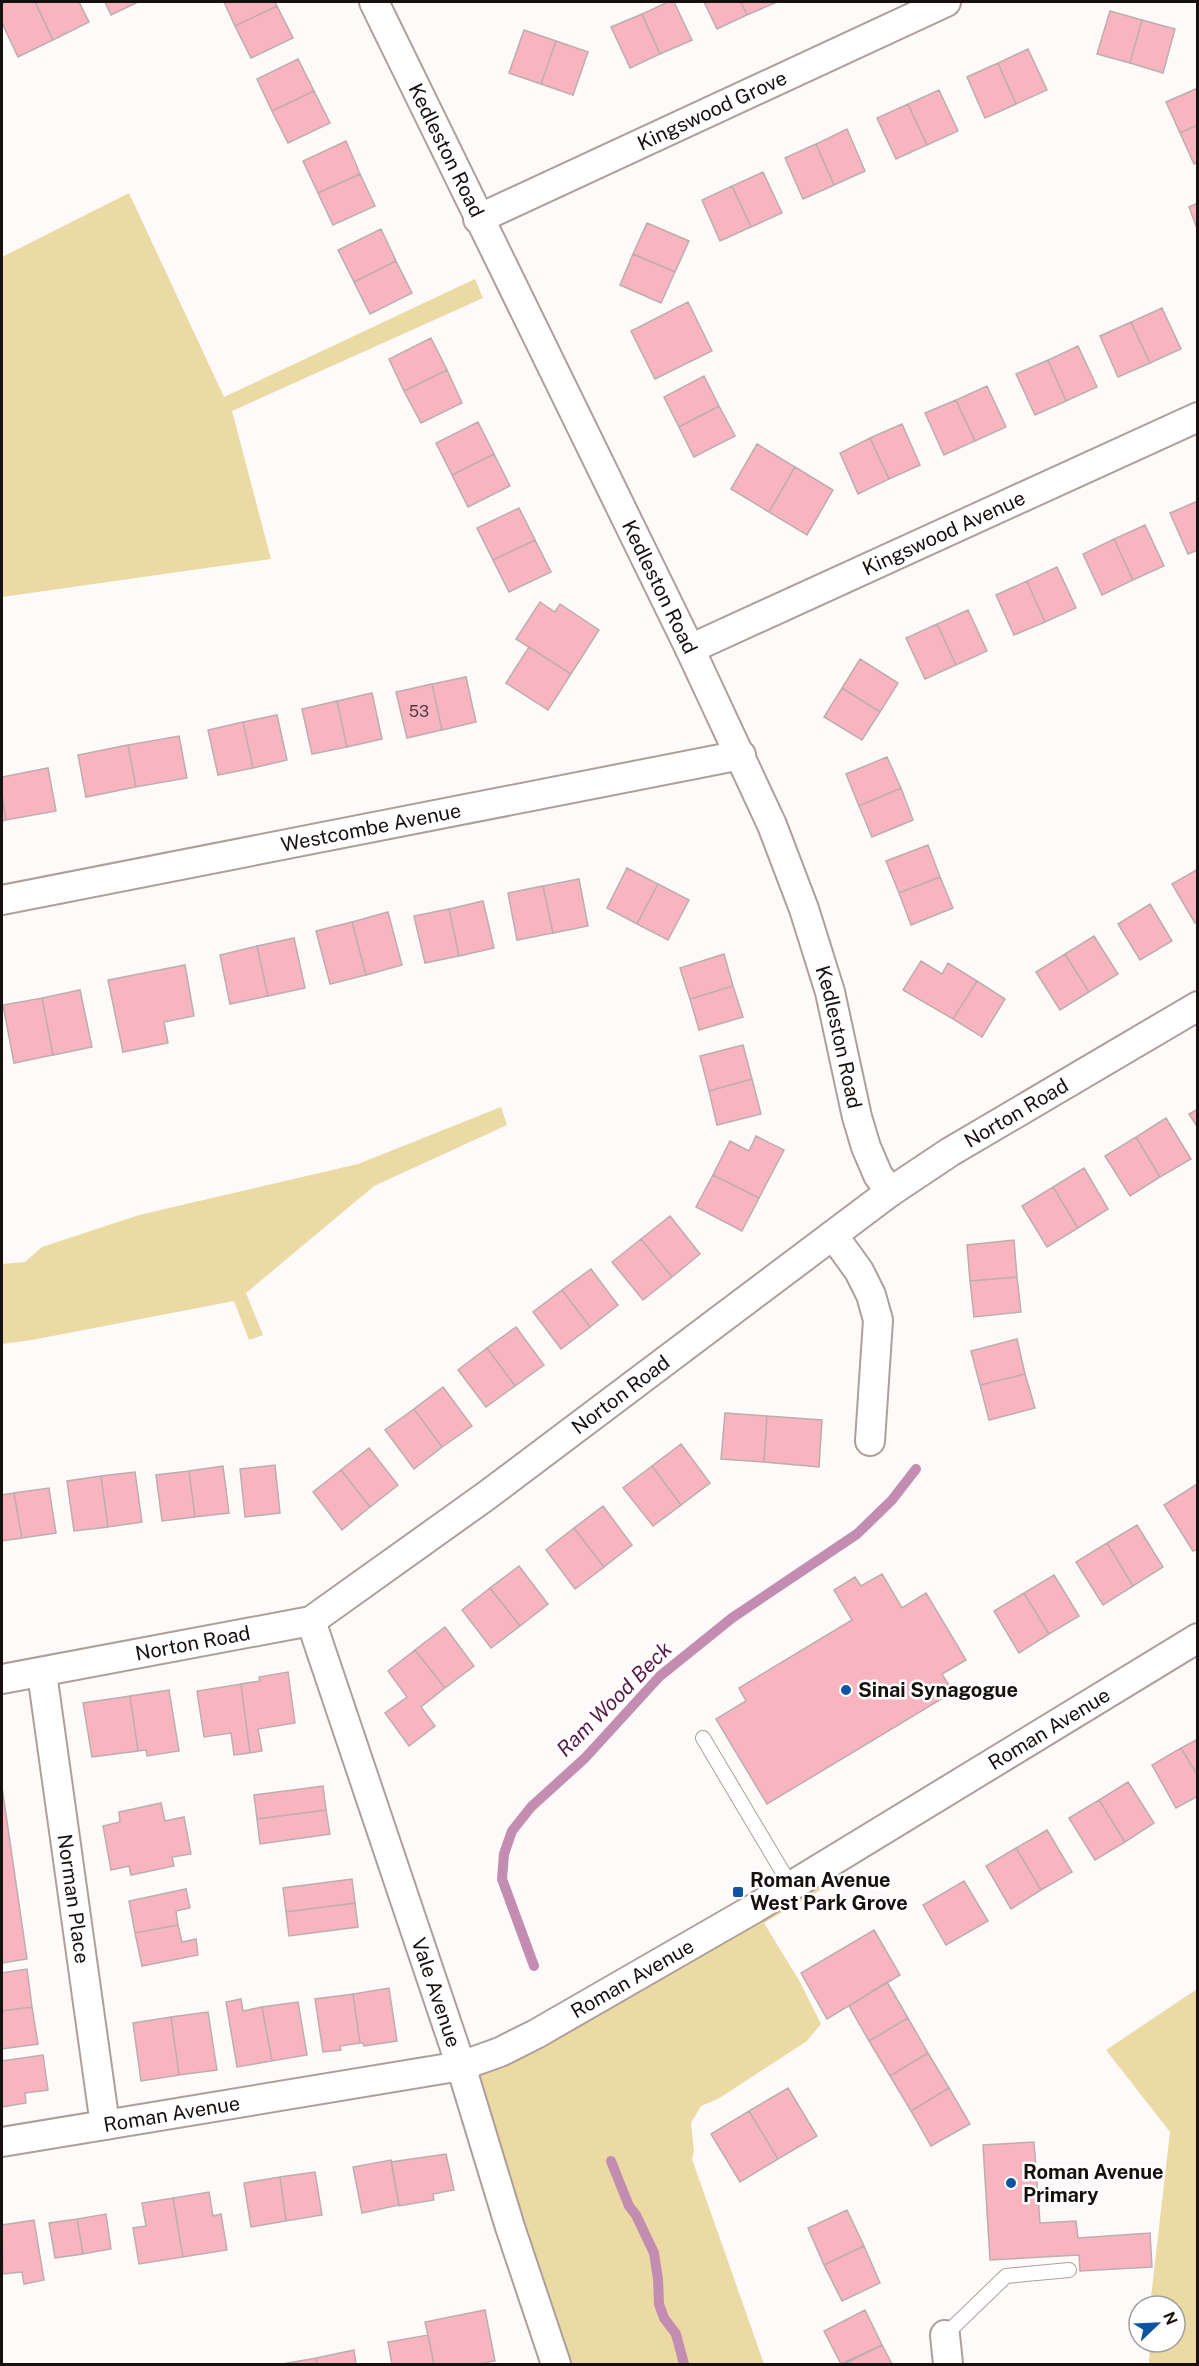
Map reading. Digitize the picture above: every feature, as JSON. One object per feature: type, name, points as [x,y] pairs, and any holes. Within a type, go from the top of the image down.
[{"type":"street","name":"Kedleston Road","points":[[374,2],[741,755],[772,825],[804,909],[830,992],[863,1137],[878,1175],[890,1192]]},
{"type":"street","name":"Kingswood Grove","points":[[478,219],[946,2]]},
{"type":"street","name":"Kingswood Avenue","points":[[690,650],[1197,417]]},
{"type":"street","name":"Westcombe Avenue","points":[[2,900],[741,755]]},
{"type":"street","name":"Norton Road","points":[[2,1679],[311,1621],[486,1496],[890,1192],[950,1152],[1197,1006]]},
{"type":"street","points":[[833,1235],[860,1272],[871,1295],[878,1320],[870,1441]]},
{"type":"street","name":"Vale Avenue","points":[[311,1621],[461,2066],[510,2227],[556,2364]]},
{"type":"street","name":"Roman Avenue","points":[[2,2142],[461,2066],[500,2052],[536,2034],[791,1886],[1197,1638]]},
{"type":"street","name":"Norman Place","points":[[42,1673],[105,2125]]},
{"type":"street","points":[[945,2335],[948,2364]]},
{"type":"lane","points":[[703,1738],[791,1886]]},
{"type":"lane","points":[[945,2335],[1006,2276],[1069,2270]]},
{"type":"shaded area","points":[[129,193],[224,397],[475,279],[483,298],[232,411],[271,559],[2,597],[2,257]]},
{"type":"shaded area","points":[[501,1107],[507,1125],[374,1186],[246,1293],[263,1335],[249,1340],[234,1301],[2,1344],[2,1264],[25,1262],[42,1247],[139,1215],[358,1164]]},
{"type":"shaded area","points":[[834,1872],[839,1879],[764,1923],[800,1982],[821,2024],[807,2041],[718,2099],[701,2106],[691,2123],[694,2151],[692,2159],[764,2364],[556,2364],[461,2066]]},
{"type":"shaded area","points":[[1197,1989],[1197,2364],[1149,2364],[1149,2354],[1187,2354],[1187,2294],[1151,2294],[1170,2132],[1106,2050]]},
{"type":"building","points":[[35,2],[53,40],[18,57],[2,23],[2,4]]},
{"type":"building","points":[[35,2],[79,2],[89,22],[53,40]]},
{"type":"building","points":[[105,2],[138,2],[111,15]]},
{"type":"building","points":[[224,2],[275,2],[277,6],[235,26]]},
{"type":"building","points":[[668,2],[674,2],[692,40],[660,54],[642,14]]},
{"type":"building","points":[[704,2],[741,2],[747,15],[717,29]]},
{"type":"building","points":[[741,2],[777,2],[747,15]]},
{"type":"building","points":[[277,6],[293,38],[251,58],[235,26]]},
{"type":"building","points":[[1110,11],[1142,20],[1130,63],[1097,54]]},
{"type":"building","points":[[642,14],[660,54],[630,68],[611,27]]},
{"type":"building","points":[[1142,20],[1175,29],[1163,73],[1130,63]]},
{"type":"building","points":[[524,30],[556,41],[541,84],[509,73]]},
{"type":"building","points":[[556,41],[588,52],[573,95],[541,84]]},
{"type":"building","points":[[1028,49],[1047,90],[1016,104],[998,63]]},
{"type":"building","points":[[298,59],[314,91],[272,111],[257,79]]},
{"type":"building","points":[[998,63],[1016,104],[985,118],[967,77]]},
{"type":"building","points":[[1198,88],[1198,125],[1180,133],[1166,102]]},
{"type":"building","points":[[939,90],[958,131],[927,145],[908,104]]},
{"type":"building","points":[[314,91],[330,123],[288,143],[272,111]]},
{"type":"building","points":[[908,104],[927,145],[896,159],[877,118]]},
{"type":"building","points":[[1198,125],[1198,162],[1194,164],[1180,133]]},
{"type":"building","points":[[847,129],[865,171],[834,185],[816,144]]},
{"type":"building","points":[[346,141],[360,174],[318,193],[303,161]]},
{"type":"building","points":[[816,144],[834,185],[803,199],[785,158]]},
{"type":"building","points":[[763,172],[782,213],[751,227],[732,186]]},
{"type":"building","points":[[360,174],[375,206],[333,225],[318,193]]},
{"type":"building","points":[[732,186],[751,227],[720,241],[702,200]]},
{"type":"building","points":[[1198,203],[1198,225],[1196,226],[1189,207]]},
{"type":"building","points":[[647,223],[689,241],[675,272],[633,254]]},
{"type":"building","points":[[381,229],[396,261],[354,282],[338,250]]},
{"type":"building","points":[[633,254],[675,272],[661,303],[620,285]]},
{"type":"building","points":[[396,261],[412,293],[370,314],[354,282]]},
{"type":"building","points":[[688,302],[712,351],[655,379],[631,331]]},
{"type":"building","points":[[1162,308],[1181,349],[1150,363],[1131,322]]},
{"type":"building","points":[[1131,322],[1150,363],[1118,377],[1100,336]]},
{"type":"building","points":[[431,338],[447,370],[404,391],[389,359]]},
{"type":"building","points":[[1078,346],[1097,387],[1066,401],[1048,360]]},
{"type":"building","points":[[1048,360],[1066,401],[1035,415],[1016,374]]},
{"type":"building","points":[[447,370],[462,403],[421,423],[404,391]]},
{"type":"building","points":[[704,376],[719,406],[679,427],[664,397]]},
{"type":"building","points":[[987,386],[1006,427],[975,441],[956,400]]},
{"type":"building","points":[[956,400],[975,441],[944,455],[925,413]]},
{"type":"building","points":[[719,406],[735,436],[694,457],[679,427]]},
{"type":"building","points":[[478,422],[494,454],[452,475],[436,443]]},
{"type":"building","points":[[902,424],[920,465],[889,479],[870,438]]},
{"type":"building","points":[[870,438],[889,479],[858,494],[840,453]]},
{"type":"building","points":[[757,444],[795,467],[769,512],[731,489]]},
{"type":"building","points":[[494,454],[510,486],[468,507],[452,475]]},
{"type":"building","points":[[795,467],[833,490],[807,535],[769,512]]},
{"type":"building","points":[[1198,501],[1198,550],[1188,554],[1170,513]]},
{"type":"building","points":[[519,508],[535,540],[493,560],[477,528]]},
{"type":"building","points":[[1145,525],[1164,566],[1133,580],[1114,539]]},
{"type":"building","points":[[1114,539],[1133,580],[1102,595],[1083,554]]},
{"type":"building","points":[[535,540],[551,572],[509,592],[493,560]]},
{"type":"building","points":[[1057,567],[1076,608],[1045,622],[1027,581]]},
{"type":"building","points":[[1027,581],[1045,622],[1014,635],[996,595]]},
{"type":"building","points":[[540,602],[555,612],[560,604],[599,630],[571,674],[516,639]]},
{"type":"building","points":[[968,610],[987,651],[956,665],[937,624]]},
{"type":"building","points":[[937,624],[956,665],[925,679],[906,638]]},
{"type":"building","points":[[529,647],[571,674],[548,710],[506,683]]},
{"type":"building","points":[[860,659],[898,683],[880,712],[842,688]]},
{"type":"building","points":[[466,677],[476,722],[442,730],[432,684]]},
{"type":"building","points":[[432,684],[442,730],[407,738],[396,692]]},
{"type":"building","points":[[842,688],[880,712],[862,740],[824,717]]},
{"type":"building","points":[[372,693],[382,739],[347,747],[337,701]]},
{"type":"building","points":[[337,701],[347,747],[312,754],[302,709]]},
{"type":"building","points":[[277,715],[287,760],[253,768],[243,722]]},
{"type":"building","points":[[243,722],[253,768],[218,775],[208,730]]},
{"type":"building","points":[[179,736],[187,778],[136,787],[128,745]]},
{"type":"building","points":[[128,745],[136,787],[86,797],[78,755]]},
{"type":"building","points":[[887,757],[901,788],[859,806],[846,774]]},
{"type":"building","points":[[48,768],[56,811],[6,820],[2,777]]},
{"type":"building","points":[[901,788],[913,820],[872,837],[859,806]]},
{"type":"building","points":[[2,794],[6,820],[2,821]]},
{"type":"building","points":[[928,845],[940,877],[899,893],[886,861]]},
{"type":"building","points":[[627,868],[658,884],[637,924],[607,908]]},
{"type":"building","points":[[1198,869],[1198,922],[1195,923],[1172,884]]},
{"type":"building","points":[[940,877],[953,908],[911,925],[899,893]]},
{"type":"building","points":[[579,879],[588,926],[553,933],[543,886]]},
{"type":"building","points":[[658,884],[689,900],[668,940],[637,924]]},
{"type":"building","points":[[543,886],[553,933],[517,940],[508,893]]},
{"type":"building","points":[[483,901],[494,948],[459,956],[449,909]]},
{"type":"building","points":[[1150,904],[1172,941],[1140,960],[1118,924]]},
{"type":"building","points":[[449,909],[459,956],[425,963],[414,916]]},
{"type":"building","points":[[388,912],[402,965],[366,975],[352,922]]},
{"type":"building","points":[[352,922],[366,975],[330,984],[316,931]]},
{"type":"building","points":[[1094,936],[1118,974],[1089,992],[1065,954]]},
{"type":"building","points":[[294,938],[305,988],[268,996],[257,946]]},
{"type":"building","points":[[257,946],[268,996],[230,1004],[220,955]]},
{"type":"building","points":[[724,954],[733,986],[690,999],[680,968]]},
{"type":"building","points":[[1065,954],[1089,992],[1060,1010],[1036,972]]},
{"type":"building","points":[[921,961],[942,974],[948,963],[977,981],[953,1019],[903,990]]},
{"type":"building","points":[[185,965],[194,1016],[164,1022],[168,1043],[123,1052],[108,980]]},
{"type":"building","points":[[977,981],[1005,999],[982,1037],[953,1019]]},
{"type":"building","points":[[733,986],[743,1017],[699,1030],[690,999]]},
{"type":"building","points":[[80,990],[92,1047],[53,1055],[42,998]]},
{"type":"building","points":[[42,998],[53,1055],[14,1063],[3,1005]]},
{"type":"building","points":[[743,1045],[752,1079],[709,1091],[700,1056]]},
{"type":"building","points":[[752,1079],[761,1114],[717,1125],[709,1091]]},
{"type":"building","points":[[1198,1109],[1198,1128],[1189,1114]]},
{"type":"building","points":[[1166,1118],[1191,1159],[1160,1177],[1136,1137]]},
{"type":"building","points":[[756,1136],[784,1150],[759,1198],[713,1175],[730,1141],[749,1151]]},
{"type":"building","points":[[1136,1137],[1160,1177],[1130,1196],[1105,1156]]},
{"type":"building","points":[[1084,1168],[1108,1209],[1078,1228],[1053,1187]]},
{"type":"building","points":[[713,1175],[759,1198],[742,1231],[696,1207]]},
{"type":"building","points":[[1053,1187],[1078,1228],[1047,1247],[1022,1206]]},
{"type":"building","points":[[670,1216],[700,1254],[672,1277],[641,1239]]},
{"type":"building","points":[[641,1239],[672,1277],[643,1300],[612,1262]]},
{"type":"building","points":[[1014,1240],[1017,1277],[970,1281],[967,1245]]},
{"type":"building","points":[[591,1269],[618,1305],[590,1327],[562,1290]]},
{"type":"building","points":[[1017,1277],[1021,1312],[974,1317],[970,1281]]},
{"type":"building","points":[[562,1290],[590,1327],[561,1349],[533,1312]]},
{"type":"building","points":[[516,1327],[544,1365],[515,1386],[487,1348]]},
{"type":"building","points":[[1017,1339],[1025,1374],[980,1385],[971,1351]]},
{"type":"building","points":[[487,1348],[515,1386],[486,1407],[458,1370]]},
{"type":"building","points":[[1025,1374],[1035,1408],[989,1420],[980,1385]]},
{"type":"building","points":[[443,1387],[472,1426],[442,1447],[414,1409]]},
{"type":"building","points":[[414,1409],[442,1447],[414,1469],[385,1430]]},
{"type":"building","points":[[725,1413],[767,1416],[764,1462],[721,1459]]},
{"type":"building","points":[[767,1416],[822,1420],[819,1467],[764,1462]]},
{"type":"building","points":[[681,1444],[710,1483],[681,1505],[652,1466]]},
{"type":"building","points":[[369,1448],[398,1485],[370,1507],[341,1470]]},
{"type":"building","points":[[275,1465],[280,1513],[245,1517],[240,1469]]},
{"type":"building","points":[[223,1466],[229,1513],[195,1517],[189,1471]]},
{"type":"building","points":[[652,1466],[681,1505],[653,1526],[623,1488]]},
{"type":"building","points":[[341,1470],[370,1507],[342,1530],[313,1492]]},
{"type":"building","points":[[189,1471],[195,1517],[162,1521],[156,1475]]},
{"type":"building","points":[[135,1472],[142,1522],[108,1527],[101,1476]]},
{"type":"building","points":[[101,1476],[108,1527],[74,1531],[67,1481]]},
{"type":"building","points":[[1197,1484],[1198,1549],[1193,1551],[1164,1505]]},
{"type":"building","points":[[49,1488],[56,1533],[22,1538],[14,1493]]},
{"type":"building","points":[[14,1493],[22,1538],[2,1541],[2,1495]]},
{"type":"building","points":[[603,1506],[632,1545],[604,1567],[574,1528]]},
{"type":"building","points":[[1137,1525],[1163,1567],[1133,1586],[1107,1543]]},
{"type":"building","points":[[574,1528],[604,1567],[575,1589],[546,1550]]},
{"type":"building","points":[[1107,1543],[1133,1586],[1103,1605],[1076,1562]]},
{"type":"building","points":[[519,1566],[548,1604],[520,1626],[490,1588]]},
{"type":"building","name":"Sinai Synagogue","points":[[882,1574],[902,1608],[926,1593],[966,1660],[942,1674],[953,1692],[767,1804],[716,1719],[746,1701],[739,1688],[852,1620],[834,1590],[855,1577],[861,1586]]},
{"type":"building","points":[[1054,1575],[1079,1616],[1049,1634],[1024,1593]]},
{"type":"building","points":[[490,1588],[520,1626],[491,1648],[462,1610]]},
{"type":"building","points":[[1024,1593],[1049,1634],[1019,1653],[994,1611]]},
{"type":"building","points":[[445,1627],[474,1666],[445,1688],[415,1650]]},
{"type":"building","points":[[415,1650],[445,1688],[421,1707],[435,1726],[409,1746],[385,1713],[407,1697],[388,1671]]},
{"type":"building","points":[[288,1672],[295,1723],[258,1729],[262,1751],[250,1753],[241,1684],[260,1681],[259,1677]]},
{"type":"building","points":[[241,1684],[250,1753],[234,1755],[231,1733],[204,1737],[197,1691]]},
{"type":"building","points":[[169,1690],[179,1751],[147,1756],[146,1750],[138,1751],[130,1696]]},
{"type":"building","points":[[130,1696],[138,1751],[92,1757],[83,1703]]},
{"type":"building","points":[[1198,1739],[1198,1776],[1181,1748]]},
{"type":"building","points":[[1181,1748],[1198,1776],[1198,1796],[1176,1808],[1152,1765]]},
{"type":"building","points":[[1128,1782],[1154,1823],[1125,1842],[1099,1800]]},
{"type":"building","points":[[323,1786],[326,1810],[257,1819],[254,1795]]},
{"type":"building","points":[[2,1787],[27,1959],[2,1963]]},
{"type":"building","points":[[1099,1800],[1125,1842],[1095,1860],[1069,1818]]},
{"type":"building","points":[[161,1803],[165,1821],[184,1817],[191,1854],[172,1857],[174,1866],[131,1875],[129,1866],[111,1870],[103,1826],[120,1822],[119,1812]]},
{"type":"building","points":[[326,1810],[330,1834],[260,1844],[257,1819]]},
{"type":"building","points":[[1047,1830],[1072,1872],[1041,1890],[1016,1848]]},
{"type":"building","points":[[1016,1848],[1041,1890],[1011,1909],[986,1866]]},
{"type":"building","points":[[352,1879],[355,1903],[286,1912],[283,1888]]},
{"type":"building","points":[[964,1881],[988,1921],[946,1945],[923,1905]]},
{"type":"building","points":[[186,1889],[190,1908],[176,1911],[178,1925],[135,1933],[129,1901]]},
{"type":"building","points":[[355,1903],[358,1927],[289,1936],[286,1912]]},
{"type":"building","points":[[178,1925],[182,1942],[196,1939],[198,1955],[142,1966],[135,1933]]},
{"type":"building","points":[[874,1930],[900,1975],[827,2019],[801,1973]]},
{"type":"building","points":[[27,1969],[32,2007],[2,2011],[2,1973]]},
{"type":"building","points":[[887,1982],[908,2018],[869,2041],[849,2006]]},
{"type":"building","points":[[389,1988],[397,2041],[364,2046],[360,2043],[353,1994]]},
{"type":"building","points":[[353,1994],[360,2043],[340,2046],[341,2050],[323,2052],[315,1999]]},
{"type":"building","points":[[241,1999],[243,2011],[262,2007],[272,2061],[237,2067],[226,2002]]},
{"type":"building","points":[[298,2002],[307,2055],[272,2061],[262,2007]]},
{"type":"building","points":[[32,2007],[38,2044],[2,2049],[2,2011]]},
{"type":"building","points":[[208,2012],[217,2070],[179,2075],[171,2017]]},
{"type":"building","points":[[171,2017],[179,2075],[141,2081],[133,2023]]},
{"type":"building","points":[[908,2018],[928,2053],[890,2076],[869,2041]]},
{"type":"building","points":[[928,2053],[949,2088],[911,2111],[890,2076]]},
{"type":"building","points":[[43,2055],[48,2090],[25,2093],[26,2103],[2,2107],[2,2061]]},
{"type":"building","points":[[788,2088],[817,2136],[778,2159],[749,2111]]},
{"type":"building","points":[[949,2088],[970,2124],[931,2146],[911,2111]]},
{"type":"building","points":[[749,2111],[778,2159],[740,2182],[711,2134]]},
{"type":"building","name":"Roman Avenue Primary","points":[[1034,2142],[1040,2223],[1076,2221],[1078,2238],[1150,2233],[1152,2267],[1080,2271],[1079,2255],[990,2260],[983,2145]]},
{"type":"building","points":[[446,2154],[454,2190],[433,2194],[434,2200],[399,2206],[391,2162]]},
{"type":"building","points":[[391,2160],[399,2205],[362,2213],[353,2167]]},
{"type":"building","points":[[315,2172],[322,2215],[286,2221],[280,2177]]},
{"type":"building","points":[[280,2177],[286,2221],[251,2227],[244,2183]]},
{"type":"building","points":[[209,2192],[213,2216],[221,2214],[227,2250],[183,2257],[173,2198]]},
{"type":"building","points":[[173,2198],[183,2257],[139,2264],[133,2228],[146,2226],[142,2203]]},
{"type":"building","points":[[847,2210],[864,2246],[824,2265],[808,2228]]},
{"type":"building","points":[[106,2214],[111,2249],[83,2254],[77,2219]]},
{"type":"building","points":[[77,2219],[83,2254],[55,2258],[49,2223]]},
{"type":"building","points":[[34,2220],[44,2280],[24,2284],[22,2272],[3,2274],[2,2225]]},
{"type":"building","points":[[864,2246],[880,2283],[842,2301],[824,2265]]},
{"type":"building","points":[[485,2310],[495,2361],[477,2364],[434,2364],[425,2322]]},
{"type":"building","points":[[865,2310],[882,2345],[841,2364],[824,2331]]},
{"type":"building","points":[[428,2335],[434,2364],[392,2364],[388,2342]]},
{"type":"building","points":[[882,2345],[892,2364],[844,2364]]},
{"type":"building","points":[[354,2350],[356,2364],[317,2364],[316,2358]]},
{"type":"building","points":[[316,2358],[317,2364],[282,2364]]},
{"type":"waterway","name":"Ram Wood Beck","points":[[534,1966],[502,1879],[504,1854],[512,1831],[531,1807],[585,1758],[660,1676],[732,1618],[857,1534],[892,1500],[916,1469]]},
{"type":"waterway","name":"Ram Wood Beck","points":[[611,2161],[629,2206],[636,2215],[654,2253],[659,2304],[664,2318],[676,2334],[684,2364]]},
{"type":"place","name":"Sinai Synagogue","points":[[846,1690]]},
{"type":"place","name":"Roman Avenue West Park Grove","points":[[738,1892]]},
{"type":"place","name":"Roman Avenue Primary","points":[[1011,2183]]}]
